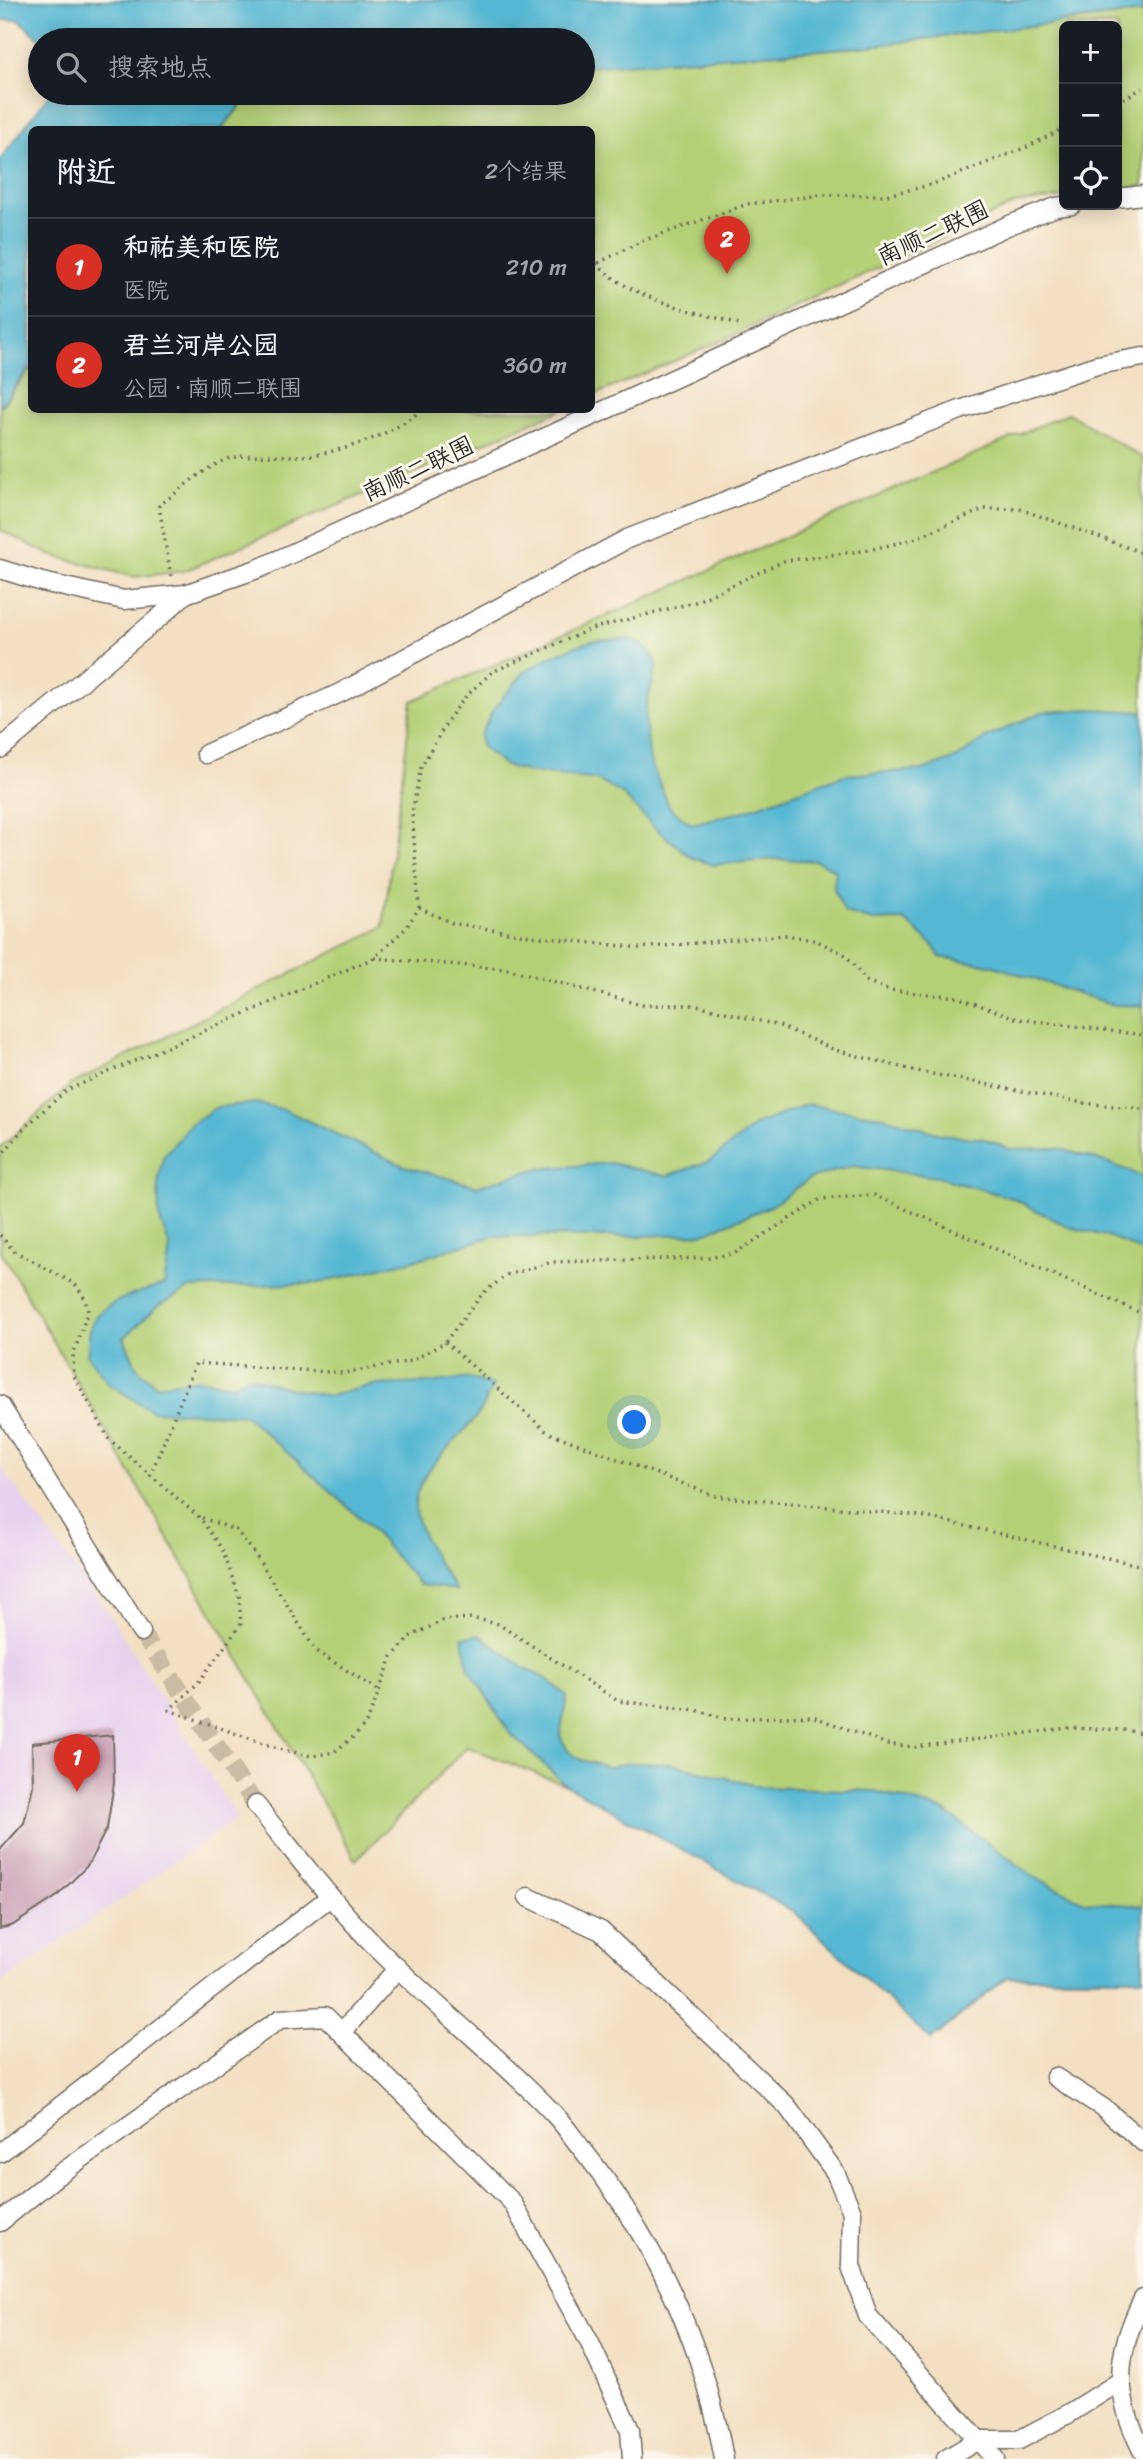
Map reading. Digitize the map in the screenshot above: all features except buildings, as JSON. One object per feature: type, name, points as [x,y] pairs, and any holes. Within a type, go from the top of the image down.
[{"type":"street","points":[[1122,197],[1143,195]]},
{"type":"street","name":"南顺二联围","points":[[0,569],[42,582],[124,600],[180,595],[260,568],[1007,226],[1059,207]]},
{"type":"street","points":[[206,754],[340,692],[627,539],[960,410],[1097,365],[1143,357]]},
{"type":"street","points":[[0,749],[162,616],[180,595]]},
{"type":"street","points":[[0,1405],[141,1632]]},
{"type":"street","points":[[256,1805],[330,1897],[398,1968],[554,2114],[608,2183],[646,2241],[676,2300],[701,2362],[724,2459]]},
{"type":"street","points":[[0,2153],[330,1897]]},
{"type":"street","points":[[527,1897],[601,1931],[787,2106],[835,2172],[852,2212],[851,2266],[868,2316],[995,2459]]},
{"type":"street","points":[[342,2032],[398,1968]]},
{"type":"street","points":[[0,2222],[54,2178],[280,2018],[326,2016],[512,2202],[589,2341],[630,2430],[632,2459]]},
{"type":"street","points":[[1055,2077],[1105,2109],[1143,2142]]},
{"type":"street","points":[[1143,2300],[1131,2324],[1119,2382],[1124,2410],[1143,2452]]},
{"type":"street","points":[[946,2459],[978,2440],[1019,2440],[1070,2413],[1119,2382]]},
{"type":"path","points":[[1122,99],[1143,88]]},
{"type":"path","points":[[595,264],[642,241],[748,204],[822,195],[886,194],[931,186],[1027,147],[1059,131]]},
{"type":"path","points":[[595,266],[651,298],[772,334]]},
{"type":"path","points":[[180,595],[159,506],[169,498],[229,458],[312,455],[325,452],[374,439],[416,413]]},
{"type":"path","points":[[0,1157],[25,1128],[67,1090],[374,958],[406,928],[419,908],[412,813],[421,767],[448,720],[466,696],[492,672],[591,629],[695,602],[784,561],[869,550],[914,539],[984,509],[1020,509],[1143,553]]},
{"type":"path","points":[[419,908],[452,923],[531,936],[639,948],[787,935],[817,941],[846,955],[866,981],[889,990],[957,997],[1018,1019],[1143,1035]]},
{"type":"path","points":[[374,958],[507,969],[642,1005],[696,1005],[780,1026],[835,1050],[912,1070],[1083,1103],[1143,1109]]},
{"type":"path","points":[[150,1475],[196,1363],[344,1373],[412,1361],[445,1342],[483,1293],[507,1275],[552,1262],[709,1258],[735,1253],[821,1199],[874,1195],[1143,1314]]},
{"type":"path","points":[[0,1235],[14,1251],[75,1284],[85,1299],[88,1311],[73,1355],[74,1376],[109,1439],[200,1518],[222,1549],[239,1596],[241,1624],[198,1683],[169,1710],[283,1750],[312,1756],[334,1752],[356,1735],[368,1720],[392,1657],[411,1636],[444,1620],[471,1618],[498,1624],[618,1701],[696,1710],[726,1719],[812,1716],[887,1744],[915,1747],[1069,1728],[1143,1733]]},
{"type":"path","points":[[445,1342],[547,1432],[715,1496],[921,1516],[1143,1566]]},
{"type":"path","points":[[200,1518],[236,1530],[316,1651],[379,1691]]},
{"type":"shaded area","points":[[0,1466],[109,1614],[237,1818],[0,1984]]},
{"type":"green space","points":[[1143,12],[1143,186],[1122,189],[1122,21],[1070,21]]},
{"type":"green space","points":[[1059,22],[1059,198],[1015,204],[712,345],[595,395],[595,126],[224,126],[241,105],[595,105],[595,66],[860,47]]},
{"type":"green space","points":[[28,372],[28,413],[554,413],[184,571],[134,577],[50,555],[0,530],[0,408]]},
{"type":"green space","points":[[1068,413],[1143,458],[1143,1978],[1007,1977],[931,2040],[794,1912],[566,1785],[467,1747],[356,1860],[0,1250],[0,1148],[70,1085],[383,927],[412,701]]},
{"type":"water","points":[[0,0],[1143,0],[1143,12],[860,47],[595,66],[595,28],[28,28],[19,20],[0,20]]},
{"type":"water","points":[[41,105],[241,105],[224,126],[28,126],[28,370],[0,406],[0,160]]},
{"type":"water","points":[[629,639],[646,648],[657,665],[646,707],[650,761],[670,808],[691,824],[741,812],[844,775],[922,770],[957,758],[987,737],[1042,712],[1091,709],[1143,712],[1143,1006],[1114,1005],[991,965],[940,957],[932,944],[904,920],[873,921],[845,913],[834,889],[835,870],[817,861],[776,859],[713,865],[691,857],[654,827],[621,793],[597,780],[528,772],[504,765],[481,746],[480,736],[494,708],[524,672],[550,657],[591,641]]},
{"type":"water","points":[[256,1103],[285,1110],[404,1166],[477,1186],[536,1169],[611,1163],[666,1176],[710,1161],[757,1124],[807,1104],[885,1117],[940,1134],[985,1139],[1010,1149],[1058,1148],[1109,1163],[1143,1177],[1143,1252],[1113,1238],[1069,1227],[1012,1198],[937,1177],[852,1166],[809,1179],[771,1206],[702,1234],[610,1237],[494,1236],[422,1258],[319,1283],[191,1288],[158,1306],[124,1338],[137,1368],[156,1385],[199,1379],[232,1385],[249,1376],[288,1388],[329,1396],[373,1385],[468,1378],[493,1385],[482,1409],[428,1472],[415,1500],[416,1515],[423,1535],[456,1590],[420,1585],[368,1525],[245,1415],[152,1411],[109,1384],[87,1355],[92,1323],[97,1315],[124,1298],[164,1285],[170,1247],[159,1217],[158,1184],[163,1157],[191,1124],[217,1107]]},
{"type":"water","points":[[480,1635],[526,1669],[547,1679],[567,1696],[560,1736],[568,1751],[581,1760],[608,1767],[630,1763],[674,1764],[760,1787],[875,1791],[943,1810],[1033,1876],[1084,1902],[1143,1906],[1143,1978],[1007,1977],[931,2040],[794,1912],[566,1785],[510,1733],[469,1669],[462,1637]]},
{"type":"tunnel","points":[[141,1632],[256,1805]]},
{"type":"place","name":"君兰河岸公园","points":[[727,274]]},
{"type":"place","name":"和祐美和医院","points":[[77,1792]]}]
